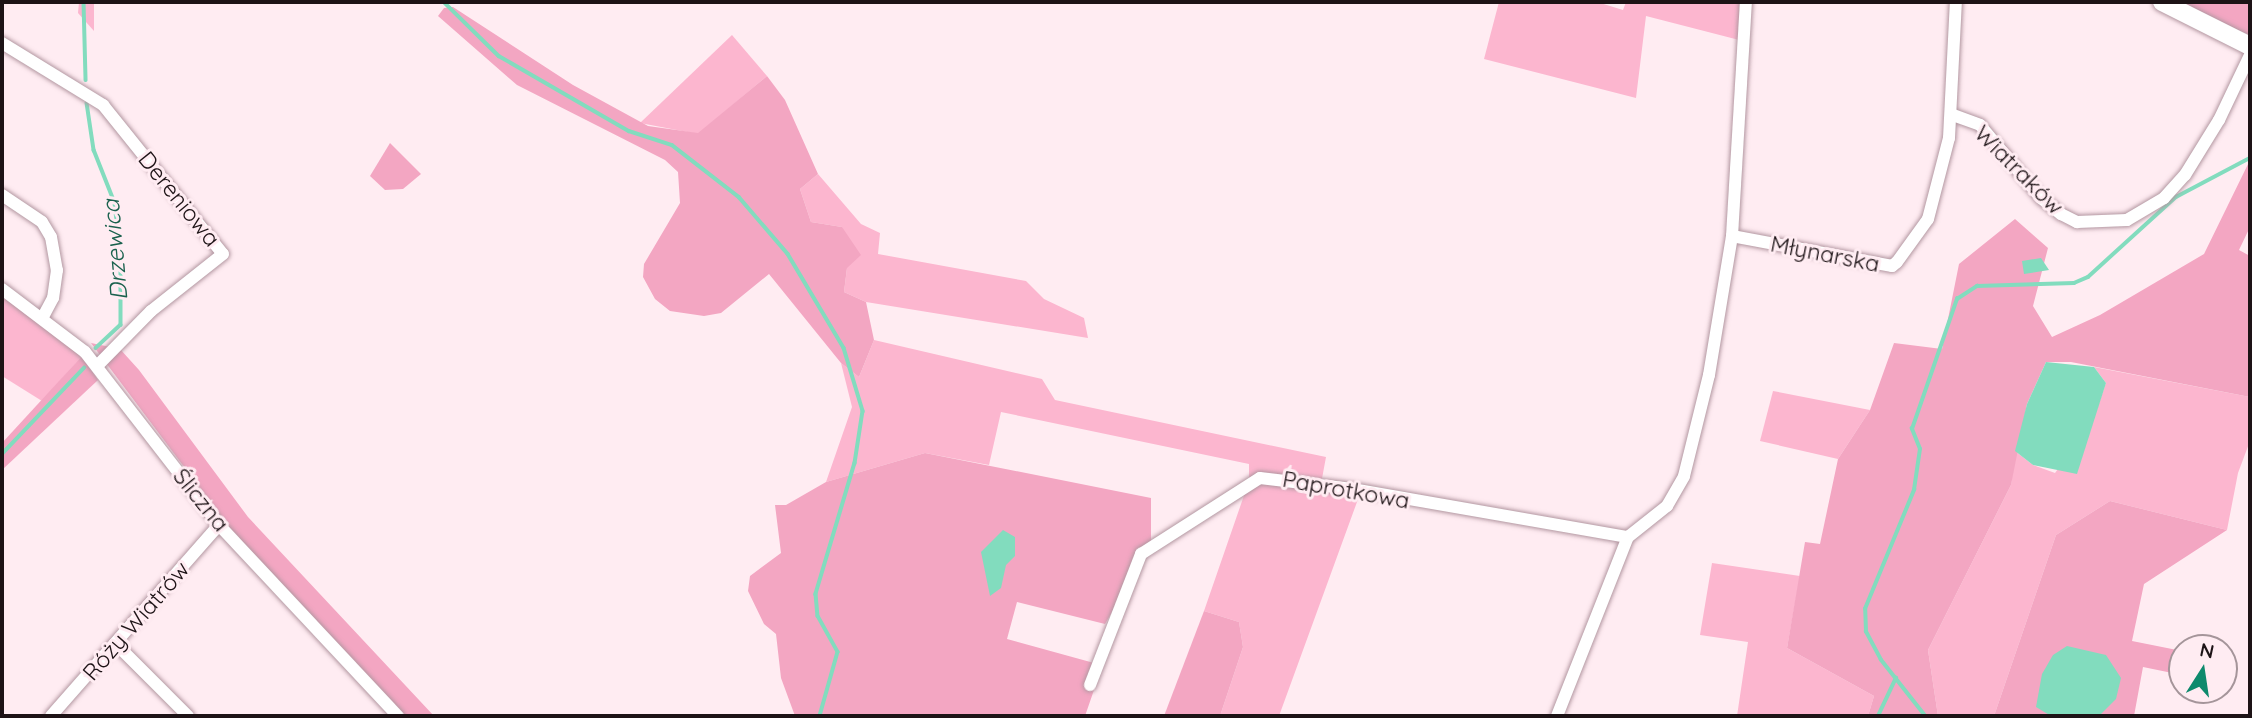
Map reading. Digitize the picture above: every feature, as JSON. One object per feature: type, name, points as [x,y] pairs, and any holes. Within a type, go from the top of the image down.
[{"type":"main road","points":[[2162,2],[2250,46]]},
{"type":"street","points":[[1557,716],[1628,537],[1667,506],[1684,476],[1709,375],[1732,236],[1746,2]]},
{"type":"street","name":"Młynarska","points":[[1732,236],[1892,266],[1928,219],[1952,115],[1956,2]]},
{"type":"street","name":"Dereniowa","points":[[2,43],[103,105],[223,254],[151,311],[97,366]]},
{"type":"street","name":"Wiatraków","points":[[1952,115],[1980,125],[2041,198],[2061,214],[2077,222],[2127,220],[2164,198],[2185,175],[2219,120],[2250,55]]},
{"type":"street","points":[[2,195],[42,222],[51,237],[57,271],[53,298],[43,317]]},
{"type":"street","name":"Śliczna","points":[[2,289],[43,317],[97,366],[219,525],[398,716]]},
{"type":"street","name":"Paprotkowa","points":[[1090,685],[1112,617],[1141,554],[1260,478],[1352,489],[1628,537]]},
{"type":"street","name":"Róży Wiatrów","points":[[51,716],[219,525]]},
{"type":"street","points":[[116,644],[187,716]]},
{"type":"shaded area","points":[[79,2],[94,2],[94,31],[78,13]]},
{"type":"shaded area","points":[[1499,2],[1597,2],[1623,10],[1626,2],[1744,2],[1743,41],[1646,16],[1636,98],[1484,59]]},
{"type":"shaded area","points":[[2170,2],[2250,2],[2250,35]]},
{"type":"shaded area","points":[[453,7],[573,85],[648,126],[698,133],[767,76],[785,100],[818,174],[800,189],[811,222],[842,227],[861,255],[847,268],[844,292],[866,302],[874,340],[859,377],[841,363],[769,274],[721,313],[704,316],[670,311],[655,299],[643,277],[644,264],[680,203],[678,172],[665,160],[517,85],[438,16],[444,8]]},
{"type":"shaded area","points":[[732,35],[767,76],[698,134],[640,123]]},
{"type":"shaded area","points":[[390,143],[421,174],[403,189],[385,190],[370,176]]},
{"type":"shaded area","points":[[2250,160],[2250,227],[2239,250],[2250,256],[2250,397],[2071,362],[2046,362],[2027,404],[2011,485],[1928,650],[1938,716],[1868,716],[1874,696],[1787,648],[1805,542],[1820,544],[1838,459],[1870,410],[1894,343],[1942,349],[1959,264],[2015,219],[2048,248],[2033,306],[2052,337],[2100,315],[2204,254]]},
{"type":"shaded area","points":[[818,174],[861,224],[880,233],[878,254],[1026,281],[1044,299],[1084,318],[1088,338],[866,302],[844,292],[847,268],[842,227],[811,222],[800,189]]},
{"type":"shaded area","points":[[2041,258],[2049,270],[2024,274],[2022,261]]},
{"type":"shaded area","points":[[2,295],[82,356],[42,401],[2,376]]},
{"type":"shaded area","points":[[874,340],[1042,379],[1055,400],[1326,457],[1321,484],[1361,491],[1279,716],[1220,716],[1243,647],[1239,622],[1204,611],[1249,481],[1249,464],[1001,412],[989,465],[925,453],[826,482],[852,407],[841,363],[859,377]]},
{"type":"shaded area","points":[[91,343],[120,349],[139,370],[248,517],[434,716],[405,716],[233,532]]},
{"type":"shaded area","points":[[82,356],[98,380],[2,470],[2,443]]},
{"type":"shaded area","points":[[2046,362],[2094,367],[2106,383],[2077,474],[2033,465],[2015,451],[2027,404]]},
{"type":"shaded area","points":[[2094,367],[2250,397],[2250,441],[2238,473],[2227,530],[2110,501],[2056,535],[1994,716],[1938,716],[1928,650],[2011,485],[2015,451],[2033,465],[2055,473],[2092,423],[2106,383]]},
{"type":"shaded area","points":[[1773,391],[1870,410],[1838,459],[1760,441]]},
{"type":"shaded area","points":[[925,453],[1151,498],[1151,545],[1105,624],[1017,602],[1007,639],[1094,663],[1104,661],[1085,716],[795,716],[781,678],[776,634],[764,624],[748,591],[750,576],[781,553],[775,505],[786,505],[826,482]]},
{"type":"shaded area","points":[[2110,501],[2227,530],[2144,584],[2132,641],[2168,648],[2168,672],[2143,667],[2134,716],[1994,716],[2056,535]]},
{"type":"shaded area","points":[[1003,530],[1015,537],[1015,556],[1006,565],[1001,588],[990,596],[981,552]]},
{"type":"shaded area","points":[[1712,563],[1800,576],[1787,648],[1874,696],[1868,716],[1737,716],[1748,642],[1700,635]]},
{"type":"shaded area","points":[[1204,611],[1239,622],[1243,647],[1220,716],[1164,716]]},
{"type":"shaded area","points":[[2067,646],[2106,655],[2121,678],[2116,699],[2099,716],[2051,716],[2036,707],[2042,674],[2053,655]]},
{"type":"waterway","name":"Drzewica","points":[[84,2],[86,80]]},
{"type":"waterway","points":[[444,2],[499,56],[629,131],[672,145],[739,197],[788,254],[844,348],[863,411],[855,463],[816,594],[818,616],[838,652],[820,716]]},
{"type":"waterway","name":"Drzewica","points":[[87,103],[94,150],[115,203],[121,257],[121,325],[96,348]]},
{"type":"waterway","points":[[1925,716],[1881,660],[1866,632],[1865,609],[1914,490],[1920,449],[1912,429],[1957,299],[1977,286],[2074,283],[2088,277],[2176,197],[2250,158]]},
{"type":"waterway","name":"Drzewica","points":[[2,454],[84,368]]},
{"type":"waterway","points":[[1878,716],[1896,678]]}]
